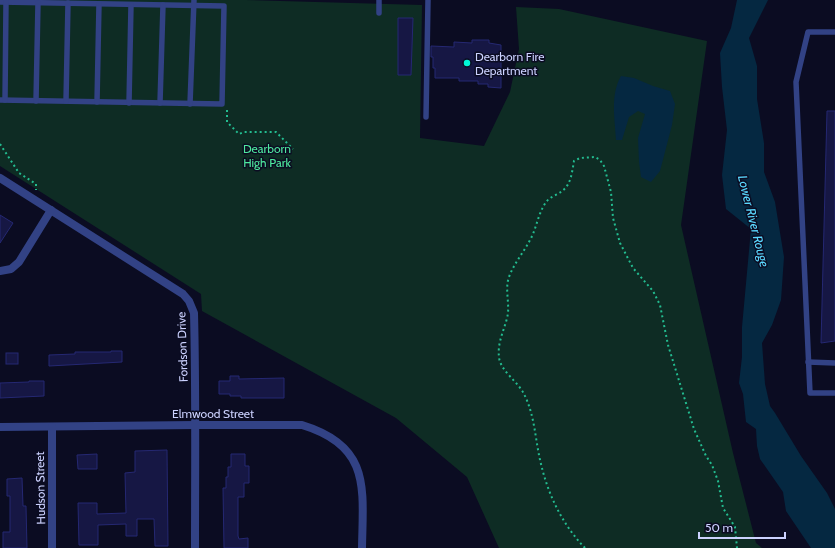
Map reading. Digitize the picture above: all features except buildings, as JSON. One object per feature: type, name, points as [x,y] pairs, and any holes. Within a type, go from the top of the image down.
[{"type":"street","name":"Fordson Drive","points":[[0,178],[183,294],[189,301],[194,313],[196,375],[195,548]]},
{"type":"street","points":[[0,271],[11,269],[19,262],[51,210]]},
{"type":"street","name":"Elmwood Street","points":[[0,427],[302,425],[331,437],[347,451],[353,461],[358,472],[362,493],[362,548]]},
{"type":"street","name":"Hudson Street","points":[[52,427],[52,548]]},
{"type":"lane","points":[[379,0],[379,13]]},
{"type":"lane","points":[[426,117],[428,0]]},
{"type":"lane","points":[[3,2],[38,3],[163,5],[193,3],[224,6],[222,104],[2,100],[3,2]]},
{"type":"lane","points":[[36,101],[38,3]]},
{"type":"lane","points":[[66,101],[68,3]]},
{"type":"lane","points":[[190,104],[193,3]]},
{"type":"lane","points":[[97,102],[99,4]]},
{"type":"lane","points":[[129,102],[132,4]]},
{"type":"lane","points":[[160,103],[163,5]]},
{"type":"lane","points":[[835,32],[808,32],[796,82],[810,393],[835,393]]},
{"type":"lane","points":[[808,362],[835,363]]},
{"type":"path","points":[[222,104],[227,110],[227,122],[239,134],[244,132],[276,132],[293,148]]},
{"type":"path","points":[[0,144],[19,173],[36,184],[36,200]]},
{"type":"path","points":[[586,548],[573,534],[555,506],[544,476],[529,405],[520,386],[502,366],[499,353],[500,339],[508,313],[507,286],[512,270],[531,239],[542,209],[547,201],[562,192],[567,187],[571,179],[574,161],[580,158],[595,157],[600,160],[604,166],[611,192],[613,218],[620,242],[633,268],[653,291],[660,305],[668,346],[694,429],[700,445],[714,470],[724,508],[735,527],[737,548]]},
{"type":"green space","name":"Dearborn High Park","points":[[0,0],[245,0],[422,5],[420,138],[484,146],[510,92],[519,49],[516,7],[559,9],[707,41],[681,225],[733,453],[756,543],[762,548],[499,548],[467,477],[396,418],[202,311],[201,294],[0,166]]},
{"type":"water","name":"Lower River Rouge","points":[[737,0],[768,0],[749,38],[757,66],[757,99],[764,143],[764,172],[775,202],[784,257],[781,300],[772,325],[762,343],[765,384],[770,406],[801,456],[827,493],[835,509],[835,548],[811,548],[786,511],[783,492],[760,459],[757,446],[756,429],[746,422],[743,394],[739,383],[742,357],[742,327],[751,229],[726,209],[722,175],[727,130],[720,53],[731,28]]},
{"type":"water","points":[[621,76],[634,78],[670,91],[675,104],[672,125],[660,171],[651,182],[641,177],[639,162],[638,138],[645,114],[638,111],[629,117],[622,140],[616,140],[614,99],[615,91]]},
{"type":"place","name":"Dearborn Fire Department","points":[[467,63]]}]
